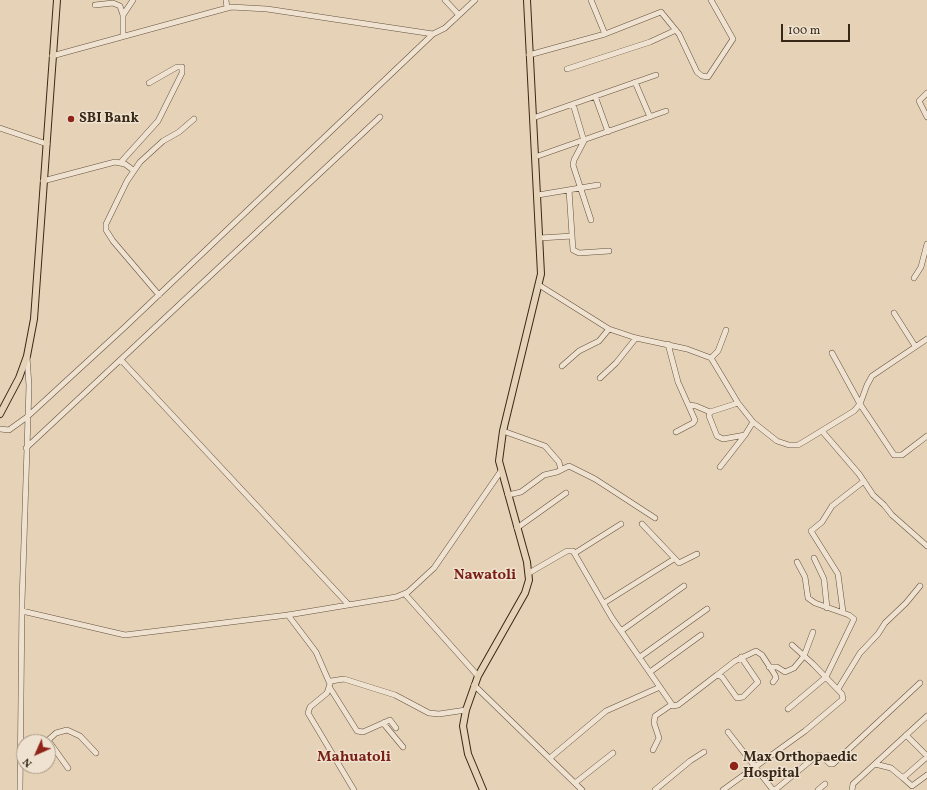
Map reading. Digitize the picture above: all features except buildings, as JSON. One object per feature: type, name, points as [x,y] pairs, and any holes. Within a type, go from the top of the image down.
[{"type":"main road","points":[[0,414],[19,378],[27,356],[37,292],[43,181],[57,0]]},
{"type":"main road","points":[[483,790],[468,754],[463,726],[466,710],[478,676],[525,593],[529,573],[499,461],[503,431],[521,352],[539,284],[542,263],[527,0]]},
{"type":"street","points":[[123,15],[133,0]]},
{"type":"street","points":[[226,0],[227,8]]},
{"type":"street","points":[[445,0],[459,15]]},
{"type":"street","points":[[465,9],[469,0]]},
{"type":"street","points":[[0,429],[9,430],[27,417],[159,295],[432,34],[445,28],[475,0]]},
{"type":"street","points":[[590,0],[605,34]]},
{"type":"street","points":[[530,55],[605,34],[661,12],[682,39],[697,72],[702,76],[709,77],[733,39],[711,0]]},
{"type":"street","points":[[95,5],[107,2],[120,6],[123,15],[123,36]]},
{"type":"street","points":[[52,56],[227,8],[267,9],[432,34]]},
{"type":"street","points":[[567,69],[650,42],[676,30]]},
{"type":"street","points":[[43,181],[107,164],[121,162],[158,121],[182,74],[182,67],[177,67],[149,83]]},
{"type":"street","points":[[533,118],[656,75]]},
{"type":"street","points":[[636,82],[650,117]]},
{"type":"street","points":[[927,93],[919,101],[927,117]]},
{"type":"street","points":[[596,96],[608,132]]},
{"type":"street","points":[[573,104],[584,140],[573,165],[591,220]]},
{"type":"street","points":[[535,157],[666,111]]},
{"type":"street","points":[[26,448],[380,117]]},
{"type":"street","points":[[159,295],[113,241],[106,230],[108,217],[133,170],[163,141],[179,132],[194,119]]},
{"type":"street","points":[[0,128],[47,144]]},
{"type":"street","points":[[121,162],[133,170]]},
{"type":"street","points":[[538,195],[598,185]]},
{"type":"street","points":[[569,190],[572,247],[575,252],[609,252]]},
{"type":"street","points":[[540,238],[572,236]]},
{"type":"street","points":[[914,278],[921,267],[927,244]]},
{"type":"street","points":[[539,284],[609,329],[636,338],[668,344],[711,358],[738,403],[753,422],[777,441],[789,445],[798,445],[847,417],[860,404],[866,384],[872,376],[927,339]]},
{"type":"street","points":[[894,313],[915,346]]},
{"type":"street","points":[[562,366],[579,351],[599,341],[609,329]]},
{"type":"street","points":[[711,358],[718,351],[726,330]]},
{"type":"street","points":[[600,378],[616,363],[636,338]]},
{"type":"street","points":[[668,344],[678,382],[695,422],[676,432]]},
{"type":"street","points":[[832,353],[860,404],[894,455],[902,455],[927,436]]},
{"type":"street","points":[[22,734],[22,611],[27,356]]},
{"type":"street","points":[[121,360],[348,604]]},
{"type":"street","points":[[689,405],[696,406],[710,412],[738,403]]},
{"type":"street","points":[[710,412],[709,416],[718,438],[723,440],[745,435]]},
{"type":"street","points":[[720,467],[745,435],[753,422]]},
{"type":"street","points":[[822,430],[864,481],[873,495],[892,515],[927,546]]},
{"type":"street","points":[[503,431],[545,446],[558,462],[561,470]]},
{"type":"street","points":[[508,495],[521,492],[544,475],[561,470],[566,466],[573,467],[655,518]]},
{"type":"street","points":[[22,611],[125,635],[288,615],[396,597],[404,594],[434,568],[501,471]]},
{"type":"street","points":[[843,612],[838,574],[811,531],[822,522],[832,506],[864,481]]},
{"type":"street","points":[[517,528],[566,493]]},
{"type":"street","points":[[575,553],[621,524]]},
{"type":"street","points":[[642,524],[674,560],[681,563],[697,554]]},
{"type":"street","points":[[529,573],[567,551],[570,550],[575,553],[621,631],[673,706],[678,705],[741,657],[759,651],[776,678],[773,682]]},
{"type":"street","points":[[814,558],[824,579],[827,608]]},
{"type":"street","points":[[604,603],[674,560]]},
{"type":"street","points":[[788,709],[826,677],[853,623],[852,616],[827,608],[808,598],[805,577],[797,562]]},
{"type":"street","points":[[621,631],[684,586]]},
{"type":"street","points":[[838,689],[860,653],[920,586]]},
{"type":"street","points":[[404,594],[478,676]]},
{"type":"street","points":[[640,657],[707,609]]},
{"type":"street","points":[[288,615],[316,652],[330,686],[357,731],[363,732],[383,723],[392,721],[396,728]]},
{"type":"street","points":[[769,667],[777,667],[788,672],[794,668],[804,656],[813,632]]},
{"type":"street","points":[[650,672],[701,635]]},
{"type":"street","points":[[723,790],[805,731],[840,702],[843,696],[826,677],[792,646]]},
{"type":"street","points":[[717,675],[722,677],[736,698],[743,698],[758,682],[741,657]]},
{"type":"street","points":[[354,790],[308,713],[310,707],[327,693],[333,680],[344,679],[401,697],[429,713],[439,714],[466,710]]},
{"type":"street","points":[[728,732],[774,790],[819,755],[830,764],[834,764],[920,683]]},
{"type":"street","points":[[474,685],[582,790]]},
{"type":"street","points":[[550,758],[606,712],[660,687]]},
{"type":"street","points":[[653,750],[659,738],[654,723],[655,716],[671,704]]},
{"type":"street","points":[[852,790],[853,784],[927,716]]},
{"type":"street","points":[[383,723],[403,747]]},
{"type":"street","points":[[54,734],[56,732],[67,730],[80,736],[96,753]]},
{"type":"street","points":[[902,778],[927,756],[906,735]]},
{"type":"street","points":[[655,790],[690,761],[704,752]]},
{"type":"street","points":[[56,753],[68,768]]},
{"type":"street","points":[[575,783],[614,753]]},
{"type":"street","points":[[875,764],[891,768],[912,786],[927,775]]},
{"type":"street","points":[[20,790],[21,774]]},
{"type":"street","points":[[818,790],[825,784]]},
{"type":"place","name":"SBI Bank","points":[[71,119]]},
{"type":"place","name":"Max Orthopaedic Hospital","points":[[734,766]]},
{"type":"district","name":"Nawatoli","points":[[485,576]]},
{"type":"district","name":"Mahuatoli","points":[[354,758]]}]
